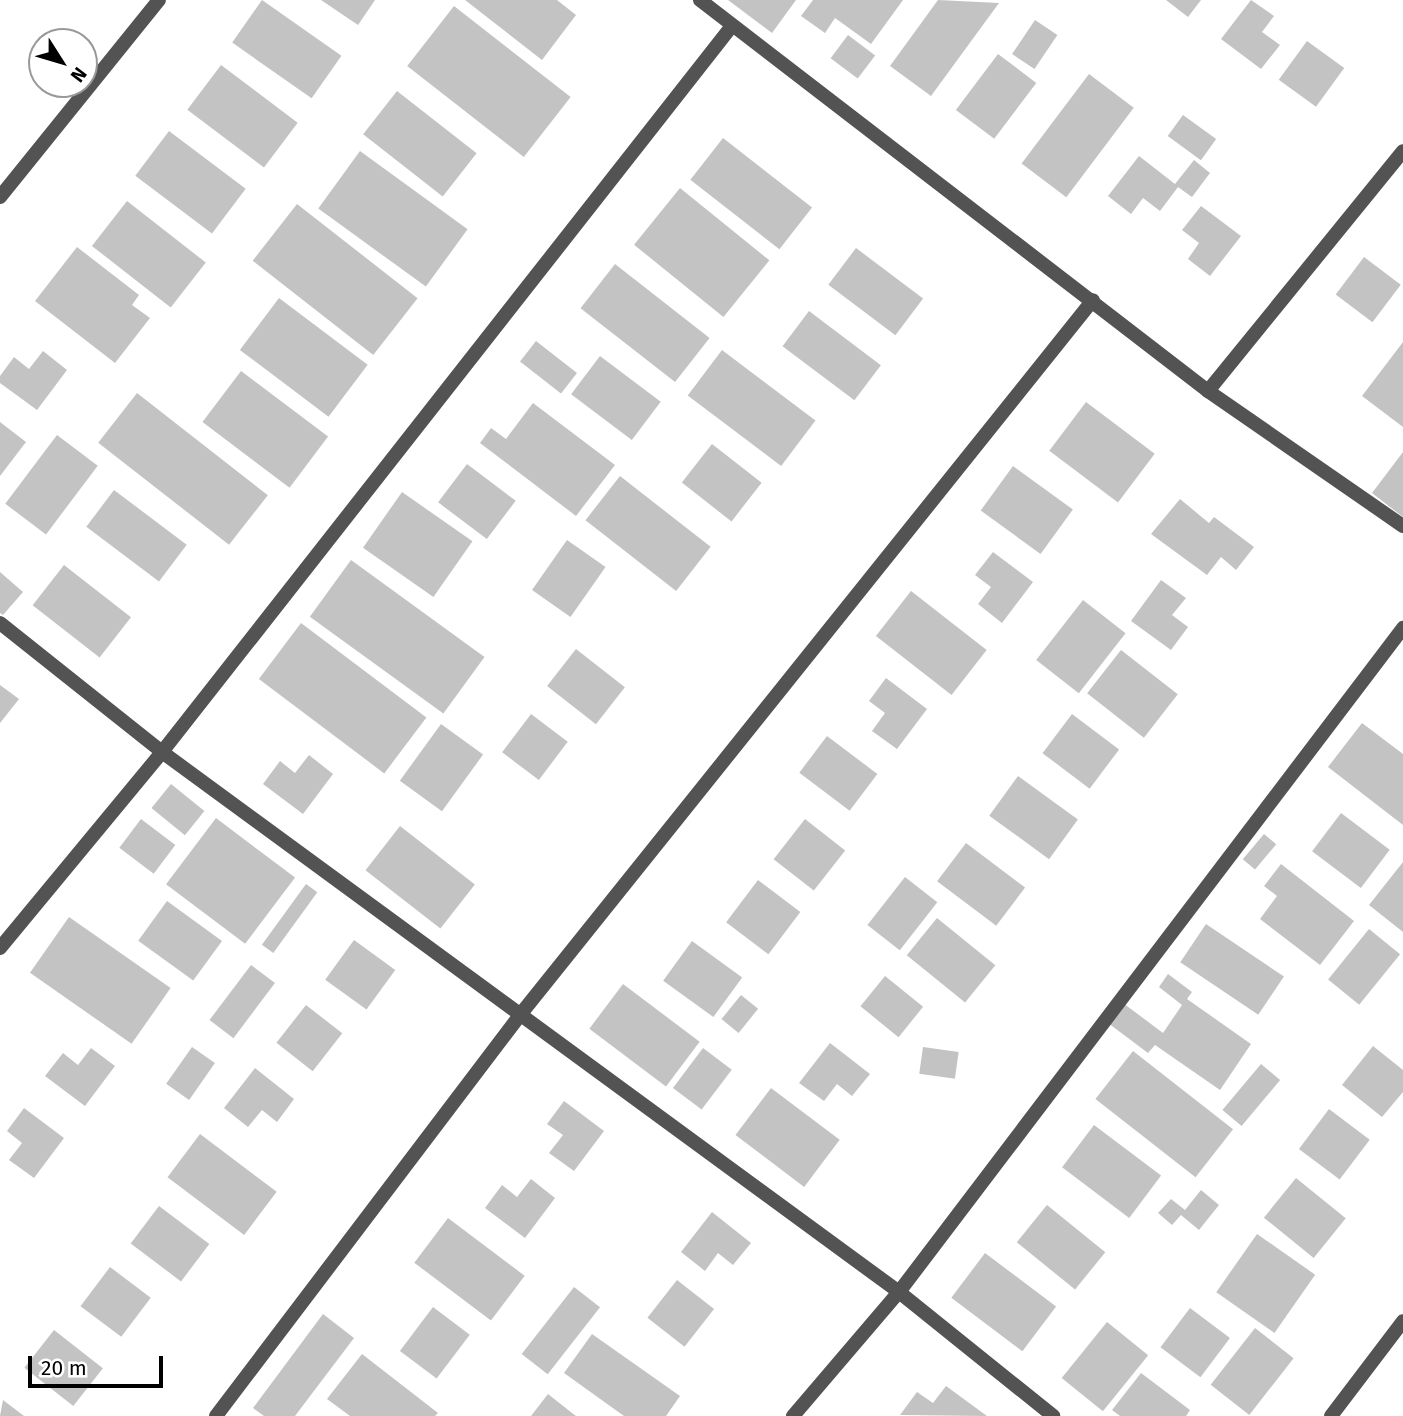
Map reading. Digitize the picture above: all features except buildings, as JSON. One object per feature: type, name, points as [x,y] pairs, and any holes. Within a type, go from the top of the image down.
[{"type":"street","points":[[0,197],[159,0]]},
{"type":"street","points":[[700,0],[1208,391],[1403,526]]},
{"type":"street","points":[[0,948],[162,752],[732,26]]},
{"type":"street","points":[[1208,391],[1403,151]]},
{"type":"street","points":[[216,1416],[520,1016],[1093,300]]},
{"type":"street","points":[[0,623],[162,752],[899,1292],[1053,1416]]},
{"type":"street","points":[[793,1416],[899,1292],[1403,628]]},
{"type":"street","points":[[1331,1416],[1403,1321]]}]
